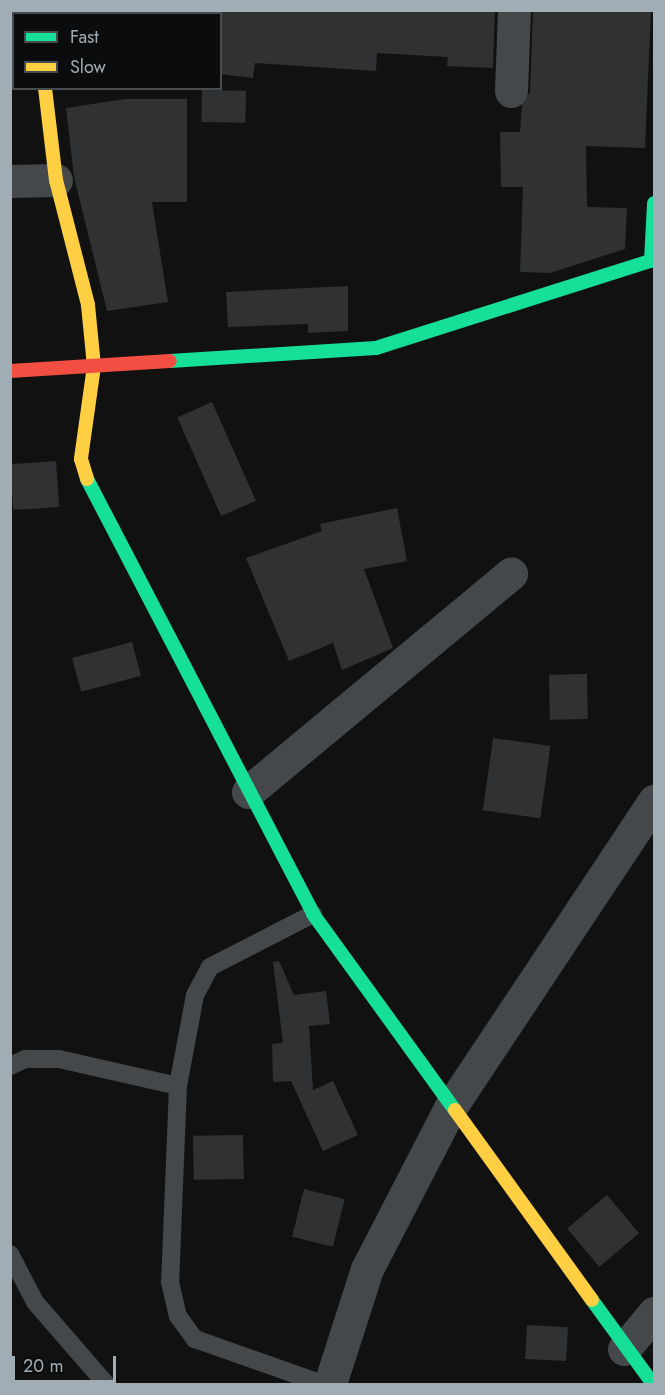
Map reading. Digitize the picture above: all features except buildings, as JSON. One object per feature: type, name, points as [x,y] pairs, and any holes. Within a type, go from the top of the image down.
[{"type":"street","points":[[511,91],[514,10]]},
{"type":"street","points":[[45,90],[56,180],[80,264],[94,366],[81,459],[90,491],[313,914],[450,1108],[624,1349],[652,1384]]},
{"type":"street","points":[[10,181],[56,180]]},
{"type":"street","points":[[10,371],[376,348],[653,260],[654,203]]},
{"type":"street","points":[[248,792],[511,574]]},
{"type":"street","points":[[330,1384],[367,1269],[450,1108],[654,801]]},
{"type":"street","points":[[624,1349],[654,1313]]},
{"type":"lane","points":[[313,914],[210,967],[195,995],[178,1086],[170,1282],[178,1316],[195,1339],[322,1384]]},
{"type":"lane","points":[[10,1066],[25,1059],[59,1059],[178,1086]]},
{"type":"lane","points":[[10,1254],[35,1302],[106,1384]]},
{"type":"traffic: fast","points":[[170,361],[376,348],[651,261],[654,203]]},
{"type":"traffic: fast","points":[[87,479],[313,914],[455,1110]]},
{"type":"traffic: fast","points":[[592,1300],[653,1384]]},
{"type":"traffic: slow","points":[[45,90],[56,180],[88,305],[94,366],[81,459],[87,479]]},
{"type":"traffic: slow","points":[[455,1110],[592,1300]]},
{"type":"traffic: jam","points":[[10,371],[170,361]]}]
